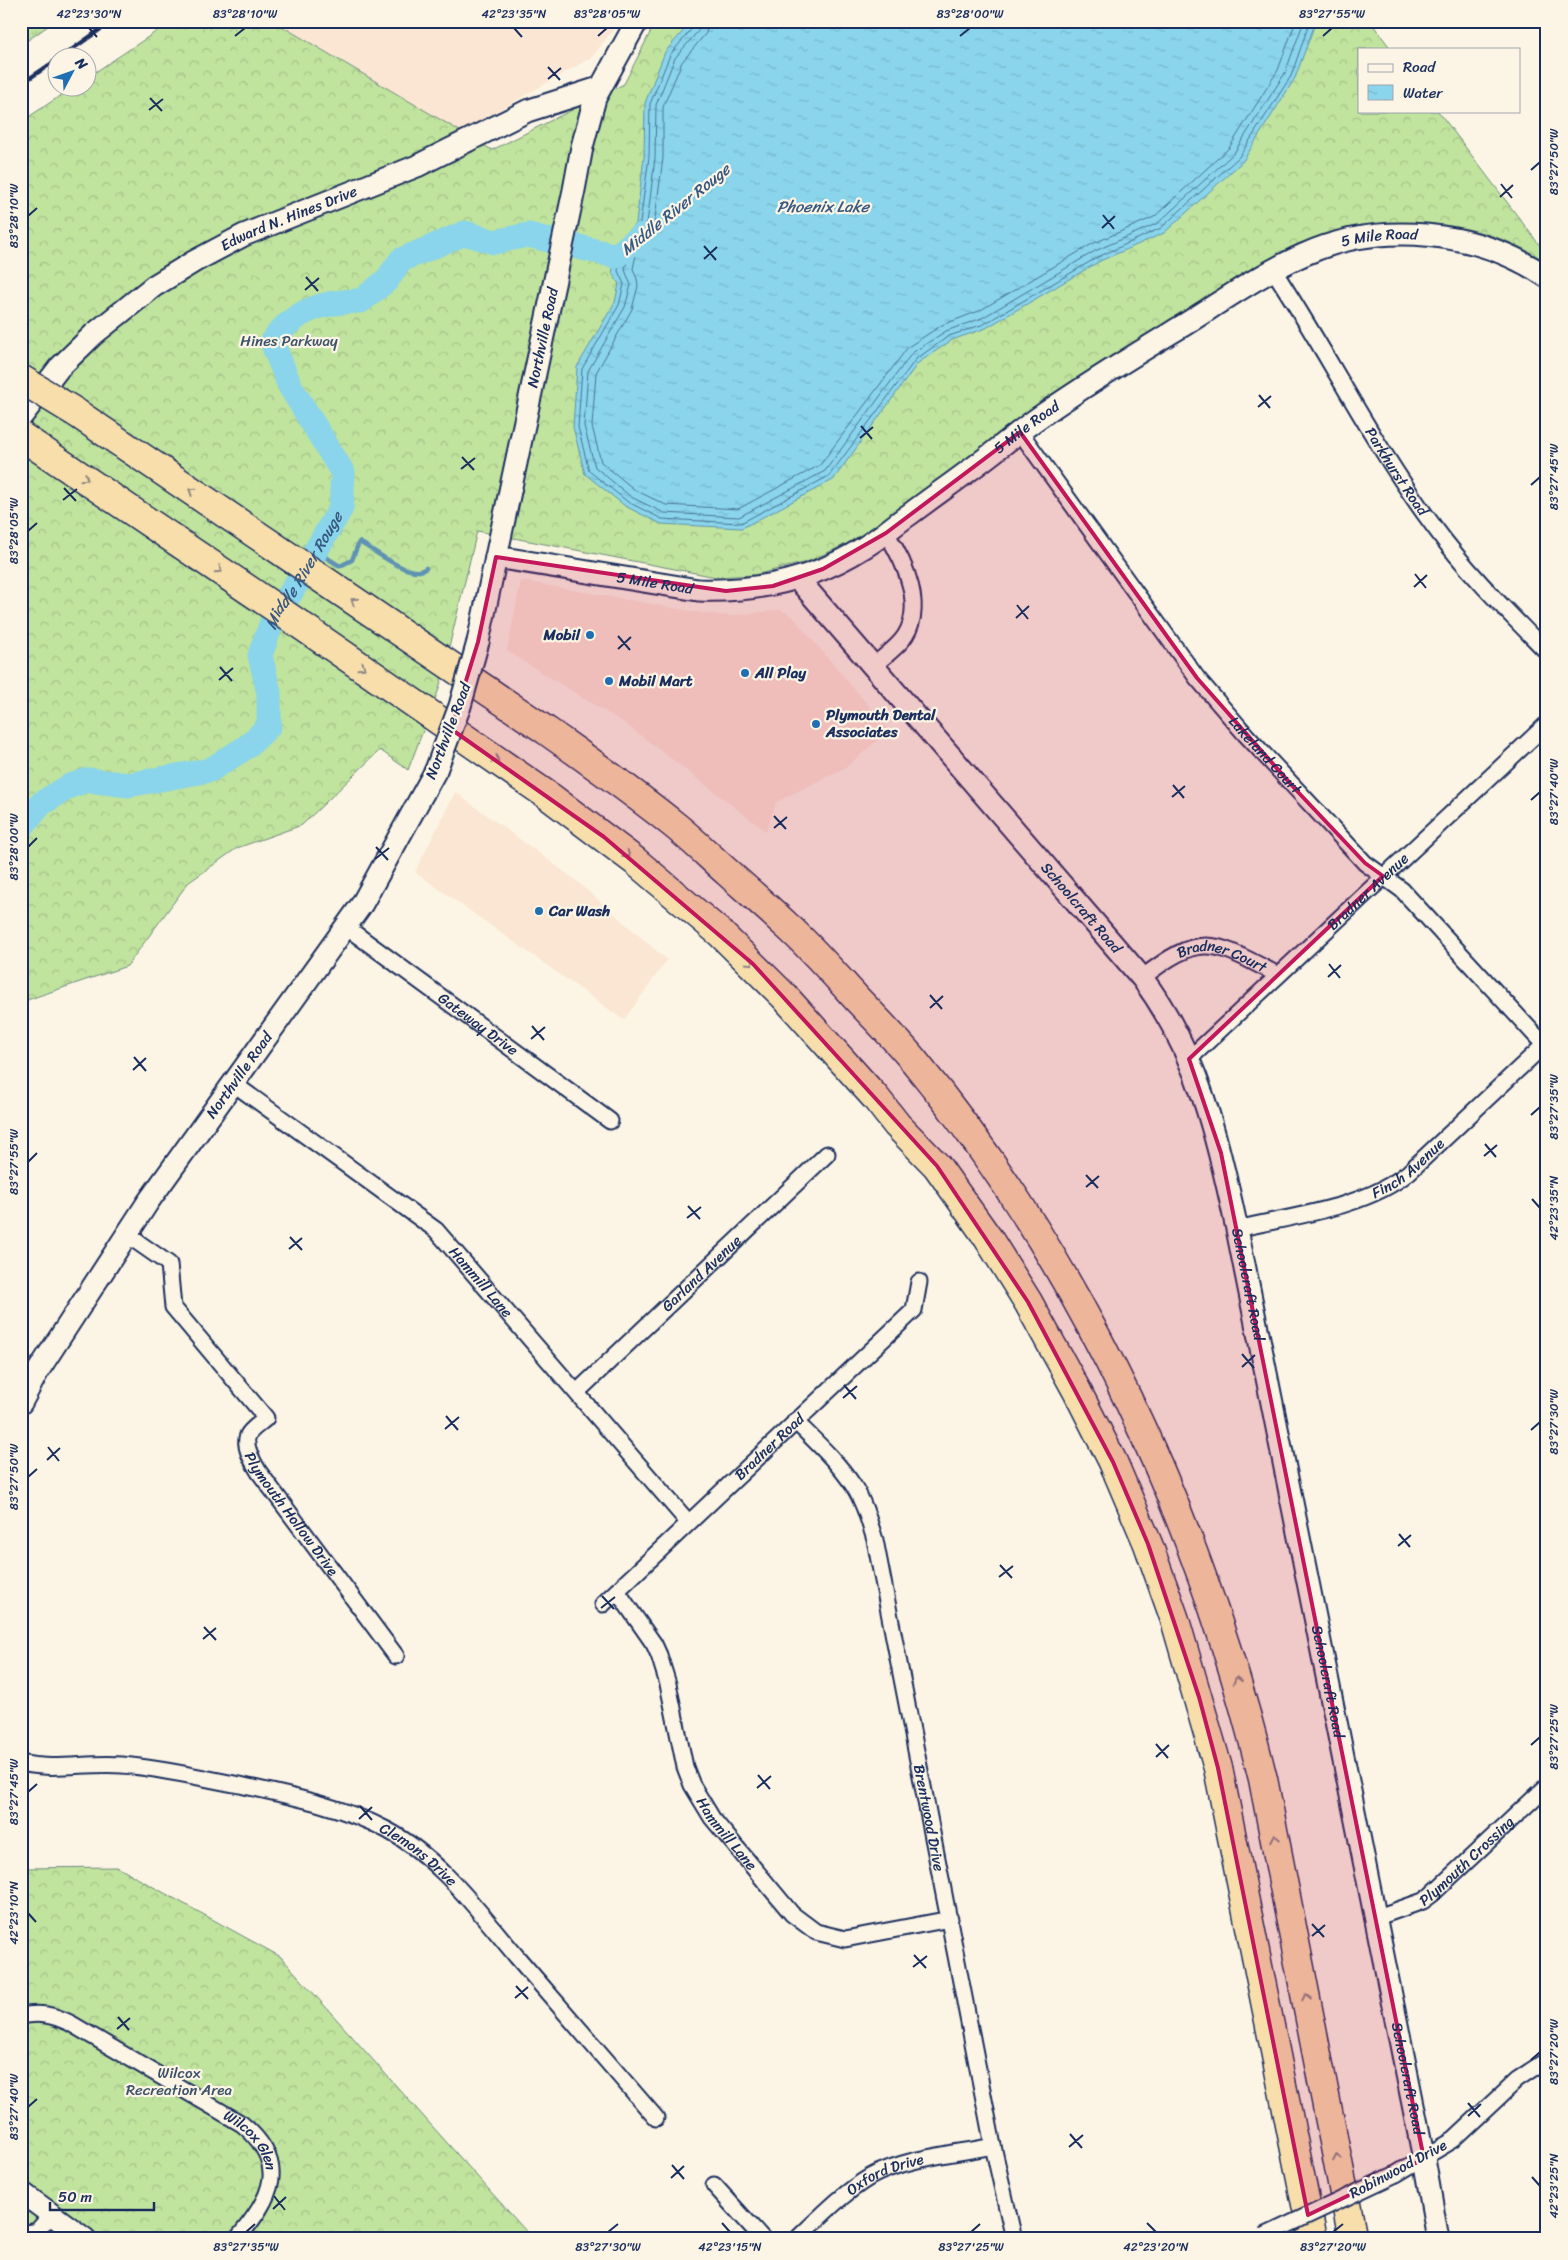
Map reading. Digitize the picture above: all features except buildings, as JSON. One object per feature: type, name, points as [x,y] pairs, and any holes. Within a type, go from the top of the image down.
[{"type":"highway","points":[[21,379],[75,412],[271,544],[610,776],[675,826],[787,925],[914,1061],[992,1165],[1042,1240],[1127,1398],[1162,1473],[1221,1629],[1236,1677],[1263,1779],[1353,2239]]},
{"type":"highway","points":[[21,436],[45,450],[302,626],[604,837],[726,940],[791,1002],[875,1097],[897,1126],[937,1166],[988,1238],[1023,1294],[1078,1391],[1113,1462],[1148,1544],[1175,1620],[1197,1689],[1218,1768],[1313,2239]]},
{"type":"street","name":"Northville Road","points":[[21,1403],[38,1371],[45,1364],[126,1234],[362,904],[436,770],[460,706],[478,642],[553,294],[582,147],[599,88],[637,21]]},
{"type":"street","name":"Edward N. Hines Drive","points":[[21,417],[59,368],[87,341],[147,292],[195,261],[244,235],[417,166],[527,110],[599,88]]},
{"type":"street","name":"5 Mile Road","points":[[496,557],[698,590],[746,590],[798,579],[843,559],[886,533],[1040,416],[1147,347],[1303,255],[1344,241],[1370,236],[1413,234],[1452,238],[1496,250],[1530,266],[1547,277]]},
{"type":"street","name":"Parkhurst Road","points":[[1274,271],[1351,399],[1434,527],[1481,585],[1547,652]]},
{"type":"street","name":"Lakeland Court","points":[[1020,432],[1067,494],[1197,678],[1297,792],[1365,864],[1402,890],[1545,1046]]},
{"type":"street","points":[[873,666],[901,641],[911,621],[913,607],[911,588],[904,568],[886,533]]},
{"type":"street","name":"Schoolcraft Road","points":[[798,579],[1142,978],[1163,1009],[1189,1059],[1214,1126],[1237,1229],[1424,2159],[1438,2239]]},
{"type":"street","name":"Bradner Avenue","points":[[1189,1059],[1547,724]]},
{"type":"street","name":"Gateway Drive","points":[[346,927],[610,1121]]},
{"type":"street","name":"Bradner Court","points":[[1142,978],[1176,954],[1189,948],[1203,945],[1220,948],[1278,975]]},
{"type":"street","name":"Finch Avenue","points":[[1237,1229],[1359,1200],[1387,1188],[1409,1172],[1545,1046]]},
{"type":"street","name":"Hammill Lane","points":[[234,1084],[436,1230],[688,1522]]},
{"type":"street","name":"Garland Avenue","points":[[577,1392],[827,1154]]},
{"type":"street","name":"Plymouth Hollow Drive","points":[[126,1234],[169,1264],[173,1307],[266,1418],[248,1434],[247,1443],[251,1458],[259,1472],[396,1656]]},
{"type":"street","name":"Bradner Road","points":[[603,1604],[914,1310],[919,1282]]},
{"type":"street","name":"Brentwood Drive","points":[[795,1421],[832,1460],[853,1486],[871,1526],[950,1918],[993,2146],[1014,2239]]},
{"type":"street","name":"Hammill Lane","points":[[616,1591],[654,1644],[668,1684],[685,1767],[692,1785],[712,1818],[792,1914],[816,1932],[845,1939],[950,1918]]},
{"type":"street","name":"Clemons Drive","points":[[21,1764],[44,1766],[88,1763],[122,1765],[231,1784],[337,1809],[360,1817],[389,1831],[424,1856],[468,1900],[656,2118]]},
{"type":"street","name":"Plymouth Crossing","points":[[1375,1918],[1422,1901],[1431,1895],[1547,1786]]},
{"type":"street","name":"Wilcox Glen","points":[[21,2016],[43,2014],[56,2016],[70,2023],[242,2124],[256,2136],[264,2146],[269,2161],[270,2188],[266,2201],[237,2239]]},
{"type":"street","name":"Robinwood Drive","points":[[1261,2237],[1424,2159],[1453,2140],[1517,2080],[1547,2060]]},
{"type":"street","name":"Oxford Drive","points":[[796,2239],[848,2192],[878,2173],[903,2164],[993,2146]]},
{"type":"street","points":[[714,2185],[763,2239]]},
{"type":"street","points":[[21,2192],[85,2239]]},
{"type":"street","points":[[21,2234],[37,2231],[52,2214]]},
{"type":"highlighted area","points":[[1020,432],[1197,678],[1297,791],[1365,863],[1383,876],[1189,1059],[1221,1153],[1424,2159],[1308,2215],[1218,1768],[1199,1697],[1148,1544],[1113,1462],[1028,1302],[937,1166],[753,964],[604,837],[451,729],[478,642],[496,557],[726,591],[773,586],[823,569],[886,533]]},
{"type":"shaded area","points":[[273,21],[609,21],[616,26],[592,57],[461,132]]},
{"type":"shaded area","points":[[521,581],[700,613],[730,616],[780,610],[792,616],[889,730],[846,767],[776,802],[766,831],[626,724],[507,651]]},
{"type":"shaded area","points":[[455,792],[573,878],[667,960],[624,1020],[415,872]]},
{"type":"green space","points":[[21,21],[55,21],[21,45]]},
{"type":"green space","name":"Hines Parkway","points":[[172,21],[273,21],[492,150],[624,84],[656,21],[1370,21],[1390,48],[1358,48],[1358,112],[1439,112],[1547,255],[1547,263],[1524,249],[1499,238],[1473,230],[1446,225],[1391,223],[1364,226],[1311,241],[1268,262],[851,542],[807,562],[754,575],[716,577],[477,531],[439,689],[408,770],[380,750],[302,825],[237,848],[188,883],[127,966],[24,1001],[21,1005],[21,122],[57,98],[98,98],[98,70]]},
{"type":"green space","name":"Wilcox Recreation Area","points":[[117,1867],[281,1957],[533,2239],[21,2239],[21,1868]]},
{"type":"water","name":"Phoenix Lake","points":[[692,21],[1316,21],[1295,78],[1243,161],[1164,233],[1100,261],[986,328],[952,340],[918,363],[833,480],[742,528],[661,524],[625,506],[585,474],[573,427],[577,367],[615,302],[619,284],[612,273],[620,241],[636,223],[644,157],[645,103],[665,52]]},
{"type":"waterway","name":"Middle River Rouge","points":[[21,827],[42,803],[70,786],[88,780],[128,785],[210,770],[248,746],[269,726],[269,693],[260,655],[276,611],[290,594],[341,508],[343,473],[290,386],[272,342],[290,322],[300,315],[322,306],[347,301],[361,301],[387,280],[401,260],[465,233],[494,242],[528,235],[616,256],[642,235]]},
{"type":"waterway","points":[[316,551],[340,566],[352,560],[359,542],[402,568],[411,571],[419,571],[426,568]]},
{"type":"railway","points":[[74,48],[112,21]]},
{"type":"railway","points":[[21,84],[48,66]]},
{"type":"place","name":"Mobil","points":[[590,635]]},
{"type":"place","name":"All Play","points":[[745,673]]},
{"type":"place","name":"Mobil Mart","points":[[609,681]]},
{"type":"place","name":"Plymouth Dental Associates","points":[[816,724]]},
{"type":"place","name":"Car Wash","points":[[539,911]]}]
